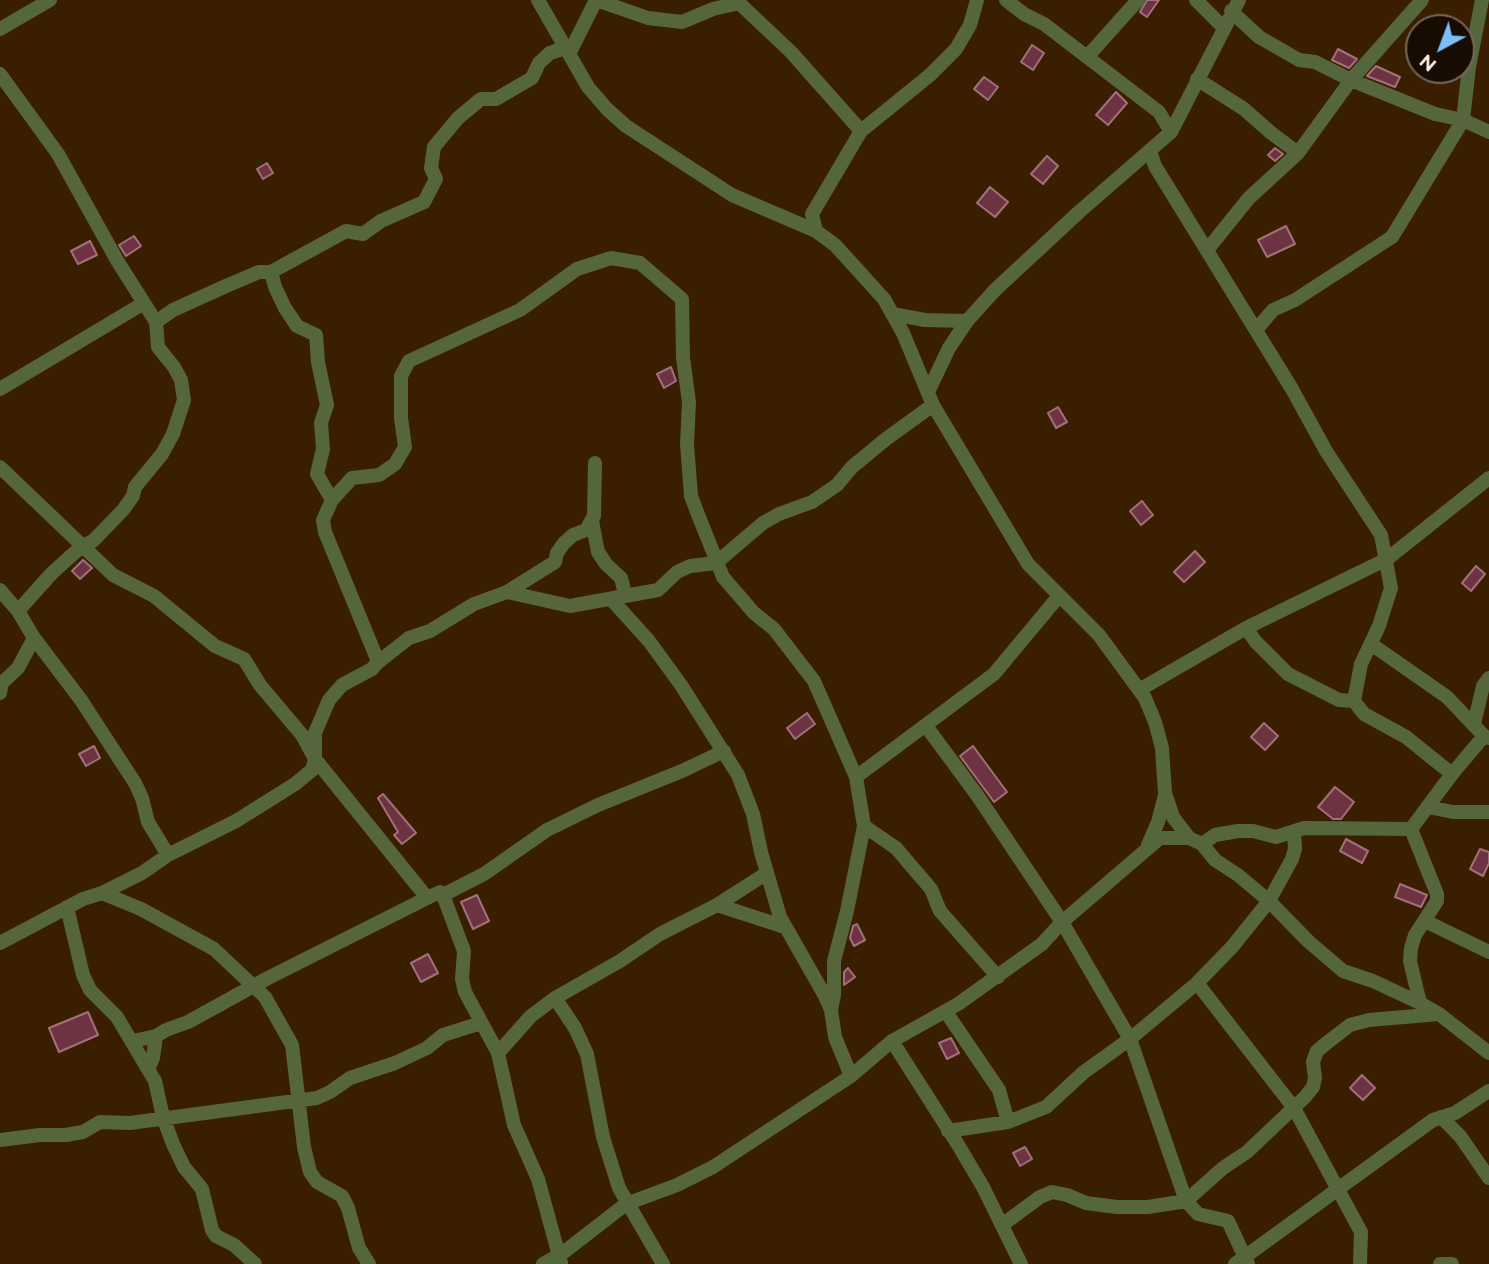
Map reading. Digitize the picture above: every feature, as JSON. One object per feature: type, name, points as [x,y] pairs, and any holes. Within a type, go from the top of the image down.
[{"type":"street","points":[[0,29],[50,0]]},
{"type":"street","points":[[538,0],[588,87],[626,126],[732,195],[816,231],[835,245],[884,299],[931,398],[1028,564],[1099,635],[1139,690],[1155,722],[1162,748],[1165,793],[1172,817],[1215,860],[1269,901],[1308,941],[1343,971],[1373,981],[1420,1003],[1439,1014],[1489,1053]]},
{"type":"street","points":[[567,51],[596,0],[648,18],[682,22],[713,9],[738,3],[791,52],[861,131]]},
{"type":"street","points":[[816,231],[812,214],[861,131],[930,75],[956,49],[970,25],[976,0]]},
{"type":"street","points":[[1006,0],[1024,14],[1044,23],[1159,112],[1171,132]]},
{"type":"street","points":[[1087,57],[1138,0]]},
{"type":"street","points":[[1196,0],[1223,27]]},
{"type":"street","points":[[1207,250],[1249,198],[1298,153],[1351,80],[1422,0]]},
{"type":"street","points":[[1255,330],[1273,310],[1295,300],[1392,237],[1463,120],[1469,67],[1482,0]]},
{"type":"street","points":[[507,592],[570,606],[658,590],[677,572],[690,566],[716,563],[763,523],[812,502],[837,485],[852,467],[931,398],[949,348],[967,321],[995,290],[1171,132],[1235,5],[1259,37],[1299,60],[1315,62],[1351,80],[1435,114],[1463,120],[1489,132]]},
{"type":"street","points":[[156,322],[173,310],[226,286],[259,272],[271,272],[346,231],[363,234],[381,221],[424,202],[436,179],[431,169],[434,147],[458,118],[481,99],[496,99],[532,78],[539,63],[550,53],[567,51]]},
{"type":"street","points":[[0,74],[58,154],[156,322],[158,347],[181,380],[184,400],[162,454],[135,487],[124,510],[93,541],[82,546],[28,597],[18,611]]},
{"type":"street","points":[[1197,79],[1244,109],[1298,153]]},
{"type":"street","points":[[1150,151],[1155,166],[1292,389],[1325,451],[1381,535],[1391,588],[1361,664],[1354,701],[1364,714],[1406,737],[1451,775]]},
{"type":"street","points":[[377,663],[361,617],[325,532],[323,520],[332,500],[352,478],[379,475],[395,464],[405,447],[401,418],[401,376],[409,361],[520,310],[577,270],[611,258],[640,263],[682,299],[683,358],[689,402],[687,443],[691,496],[716,563],[723,577],[754,612],[774,629],[814,681],[856,778],[864,826],[848,911],[834,961],[831,1010]]},
{"type":"street","points":[[271,272],[280,298],[297,326],[316,335],[318,362],[327,405],[321,423],[323,449],[317,474],[332,500]]},
{"type":"street","points":[[0,388],[144,303]]},
{"type":"street","points":[[892,314],[925,320],[967,321]]},
{"type":"street","points":[[0,943],[67,907],[142,873],[168,855],[229,824],[295,784],[312,770],[315,759],[314,733],[329,700],[342,685],[409,638],[430,631],[474,604],[507,592],[555,562],[564,543],[586,530],[596,508],[595,463]]},
{"type":"street","points":[[0,467],[113,575],[154,596],[215,646],[244,659],[260,685],[302,735],[315,759],[436,896],[464,951],[462,979],[465,992],[498,1053],[514,1125],[538,1179],[559,1259]]},
{"type":"street","points":[[1139,690],[1246,628],[1387,559],[1489,478]]},
{"type":"street","points":[[592,521],[598,552],[621,578],[625,594]]},
{"type":"street","points":[[1,595],[18,611],[135,783],[148,822],[168,855]]},
{"type":"street","points":[[856,778],[994,674],[1059,596]]},
{"type":"street","points":[[611,599],[649,641],[681,685],[738,775],[753,814],[766,873],[780,917],[831,1010],[835,1037],[852,1076]]},
{"type":"street","points":[[1246,628],[1288,674],[1339,700],[1354,701]]},
{"type":"street","points":[[0,693],[2,683],[18,668],[34,638]]},
{"type":"street","points":[[543,1264],[559,1259],[626,1205],[713,1167],[852,1076],[892,1041],[946,1012],[998,977],[1042,944],[1062,922],[1160,838],[1195,841],[1238,831],[1253,831],[1276,837],[1313,828],[1391,831],[1411,829],[1451,775],[1486,737],[1447,697],[1371,643]]},
{"type":"street","points":[[1474,724],[1483,686],[1489,678]]},
{"type":"street","points":[[926,726],[977,794],[1062,922],[1130,1039],[1186,1201],[1198,1214],[1228,1221],[1242,1261],[1337,1189],[1441,1117],[1455,1113],[1489,1090]]},
{"type":"street","points":[[133,1041],[156,1036],[197,1018],[254,985],[484,874],[547,830],[724,751]]},
{"type":"street","points":[[1147,847],[1158,822],[1165,793]]},
{"type":"street","points":[[1428,807],[1453,812],[1489,812]]},
{"type":"street","points":[[864,826],[896,848],[931,888],[940,911],[998,977]]},
{"type":"street","points":[[1411,829],[1437,894],[1437,901],[1415,935],[1411,948],[1410,961],[1420,1003]]},
{"type":"street","points":[[948,1131],[1007,1122],[1046,1107],[1084,1072],[1130,1039],[1196,983],[1232,947],[1269,901],[1292,859],[1295,849],[1294,831]]},
{"type":"street","points":[[498,1053],[531,1016],[555,998],[620,961],[660,934],[717,905],[766,873]]},
{"type":"street","points":[[102,893],[141,909],[214,949],[265,997],[281,1021],[292,1045],[304,1147],[310,1172],[317,1182],[342,1196],[359,1248],[369,1264]]},
{"type":"street","points":[[717,905],[785,927]]},
{"type":"street","points":[[67,907],[76,953],[90,990],[117,1017],[155,1081],[163,1117],[184,1167],[202,1189],[212,1230],[216,1236],[234,1245],[255,1264]]},
{"type":"street","points":[[1424,921],[1489,952]]},
{"type":"street","points":[[1196,983],[1294,1108],[1361,1232],[1360,1264]]},
{"type":"street","points":[[555,998],[575,1028],[587,1055],[603,1137],[626,1205],[663,1264]]},
{"type":"street","points":[[946,1012],[999,1090],[1007,1122]]},
{"type":"street","points":[[1002,1225],[1040,1197],[1052,1192],[1086,1203],[1117,1207],[1148,1207],[1186,1201],[1223,1168],[1247,1152],[1294,1108],[1312,1087],[1315,1077],[1313,1062],[1317,1051],[1350,1026],[1369,1020],[1439,1014]]},
{"type":"street","points":[[0,1140],[83,1132],[100,1122],[117,1124],[317,1098],[350,1078],[427,1048],[443,1035],[481,1023]]},
{"type":"street","points":[[148,1069],[153,1058],[156,1036]]},
{"type":"street","points":[[892,1041],[983,1187],[1021,1264]]},
{"type":"street","points":[[1441,1117],[1460,1136],[1489,1178]]},
{"type":"street","points":[[1440,1264],[1452,1264]]},
{"type":"building","points":[[1147,0],[1159,0],[1147,17],[1140,12]]},
{"type":"building","points":[[1032,45],[1044,53],[1033,70],[1021,62]]},
{"type":"building","points":[[1338,49],[1357,59],[1349,68],[1332,60]]},
{"type":"building","points":[[1376,66],[1400,77],[1395,87],[1367,76]]},
{"type":"building","points":[[984,77],[998,87],[988,100],[974,89]]},
{"type":"building","points":[[1116,92],[1127,103],[1108,125],[1096,115]]},
{"type":"building","points":[[1275,148],[1283,154],[1275,161],[1268,155]]},
{"type":"building","points":[[1047,156],[1058,166],[1043,184],[1031,174]]},
{"type":"building","points":[[267,163],[273,173],[263,179],[257,169]]},
{"type":"building","points":[[990,187],[1008,202],[995,217],[977,203]]},
{"type":"building","points":[[1286,226],[1295,244],[1267,257],[1258,240]]},
{"type":"building","points":[[134,236],[141,246],[126,256],[119,245]]},
{"type":"building","points":[[90,241],[97,255],[78,264],[71,251]]},
{"type":"building","points":[[671,367],[676,381],[664,388],[657,374]]},
{"type":"building","points":[[1058,407],[1067,422],[1056,428],[1048,413]]},
{"type":"building","points":[[1142,501],[1153,515],[1141,525],[1130,511]]},
{"type":"building","points":[[1195,551],[1205,562],[1184,582],[1174,572]]},
{"type":"building","points":[[83,560],[92,568],[80,579],[72,571]]},
{"type":"building","points":[[1476,566],[1485,574],[1471,591],[1462,583]]},
{"type":"building","points":[[807,713],[815,724],[795,739],[787,728]]},
{"type":"building","points":[[1264,723],[1278,736],[1265,750],[1251,737]]},
{"type":"building","points":[[94,746],[100,758],[86,766],[79,754]]},
{"type":"building","points":[[973,746],[1007,792],[994,802],[960,756]]},
{"type":"building","points":[[1335,787],[1354,802],[1341,819],[1333,819],[1318,807]]},
{"type":"building","points":[[383,794],[416,833],[402,844],[394,835],[398,832],[378,798]]},
{"type":"building","points":[[1346,839],[1368,851],[1362,863],[1340,851]]},
{"type":"building","points":[[1480,849],[1489,852],[1489,863],[1483,876],[1470,869]]},
{"type":"building","points":[[1400,884],[1427,895],[1421,907],[1395,897]]},
{"type":"building","points":[[477,895],[489,921],[473,929],[461,902]]},
{"type":"building","points":[[857,924],[865,940],[854,946],[850,938],[853,926]]},
{"type":"building","points":[[428,954],[438,973],[421,982],[411,963]]},
{"type":"building","points":[[848,968],[855,977],[844,985],[844,972]]},
{"type":"building","points":[[88,1012],[98,1035],[59,1052],[49,1028]]},
{"type":"building","points":[[951,1038],[959,1053],[947,1059],[939,1043]]},
{"type":"building","points":[[1362,1075],[1375,1088],[1363,1100],[1350,1088]]},
{"type":"building","points":[[1025,1147],[1032,1159],[1020,1166],[1013,1153]]}]
